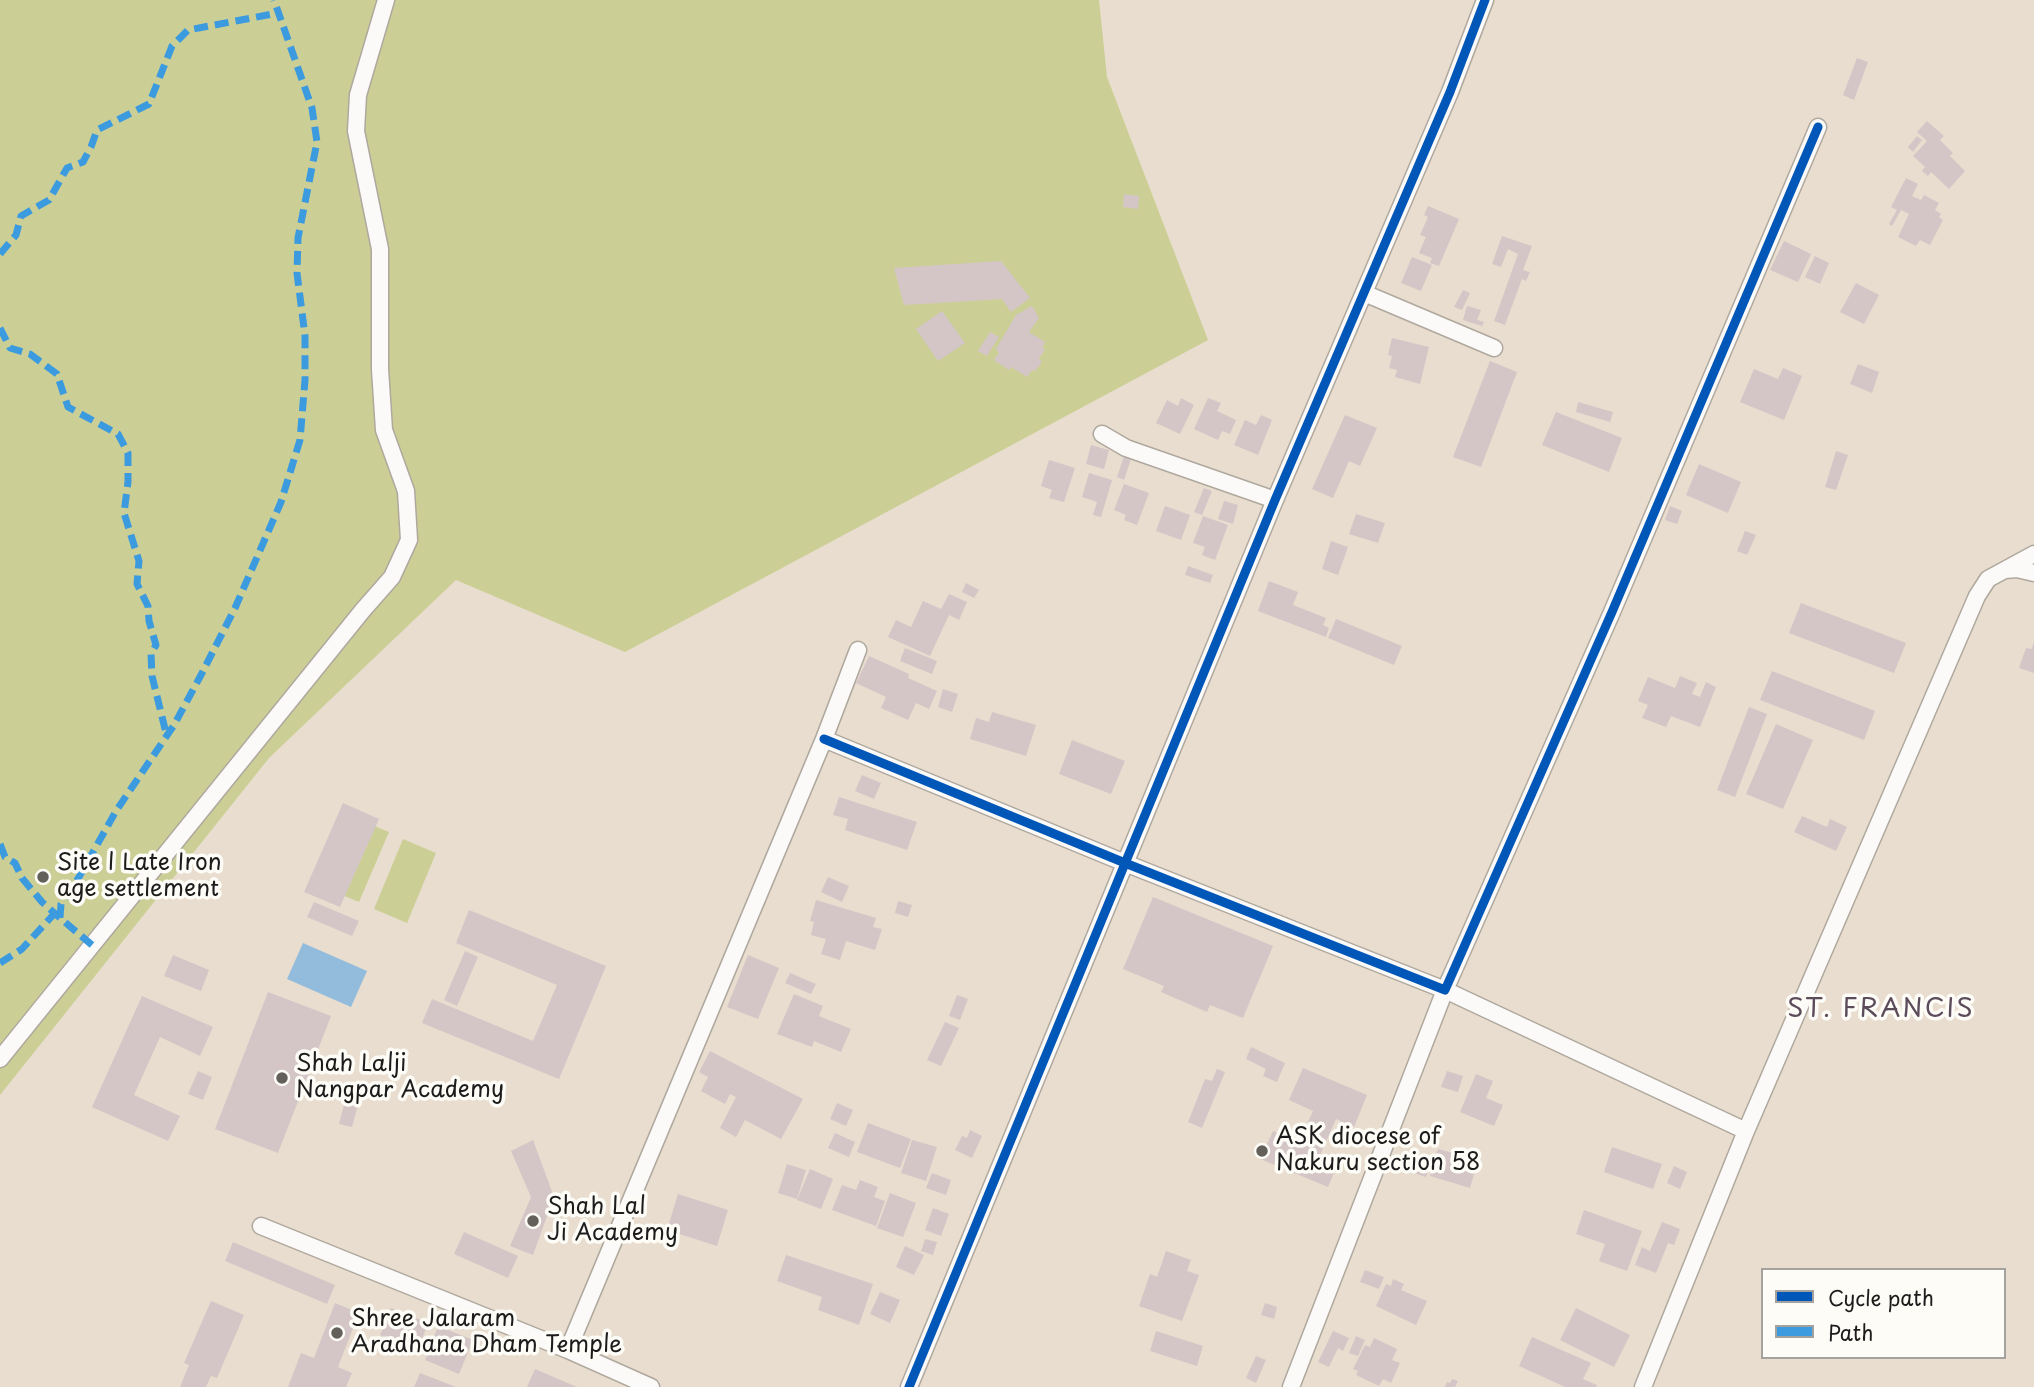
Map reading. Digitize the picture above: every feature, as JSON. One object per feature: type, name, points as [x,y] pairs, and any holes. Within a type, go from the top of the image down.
[{"type":"street","points":[[0,1059],[362,610],[392,577],[409,540],[406,491],[384,430],[380,369],[380,249],[356,131],[358,95],[386,0]]},
{"type":"street","points":[[909,1387],[1275,500],[1450,92],[1485,0]]},
{"type":"street","points":[[1291,1387],[1445,990],[1612,612],[1818,127]]},
{"type":"street","points":[[1364,293],[1494,348]]},
{"type":"street","points":[[1102,434],[1126,448],[1275,500]]},
{"type":"street","points":[[1643,1387],[1746,1131],[1978,596],[1988,579],[2034,554]]},
{"type":"street","points":[[2003,570],[2017,569],[2034,573]]},
{"type":"street","points":[[568,1350],[824,739],[858,650]]},
{"type":"street","points":[[824,739],[1125,863],[1445,990],[1746,1131]]},
{"type":"street","points":[[261,1226],[568,1350],[651,1387]]},
{"type":"green space","points":[[0,0],[1099,0],[1107,77],[1208,340],[625,652],[456,580],[269,758],[0,1095]]},
{"type":"green space","points":[[355,818],[389,832],[359,902],[325,888]]},
{"type":"green space","points":[[403,839],[436,853],[407,923],[374,909]]},
{"type":"water","points":[[303,943],[367,971],[351,1007],[287,979]]},
{"type":"building","points":[[1857,58],[1868,62],[1854,100],[1843,95]]},
{"type":"building","points":[[1927,121],[1944,136],[1940,140],[1953,153],[1950,156],[1965,171],[1949,189],[1931,172],[1928,176],[1922,171],[1925,167],[1913,156],[1927,141],[1917,132]]},
{"type":"building","points":[[1917,136],[1922,140],[1913,152],[1908,147]]},
{"type":"building","points":[[1906,178],[1918,184],[1912,196],[1921,200],[1924,195],[1939,203],[1935,210],[1941,214],[1939,217],[1943,220],[1930,245],[1920,240],[1916,246],[1898,237],[1909,214],[1901,210],[1892,226],[1889,224],[1897,210],[1891,207]]},
{"type":"building","points":[[1124,194],[1139,196],[1138,209],[1123,207]]},
{"type":"building","points":[[1428,206],[1459,219],[1439,266],[1430,263],[1432,258],[1419,253],[1426,237],[1420,235],[1428,217],[1424,215]]},
{"type":"building","points":[[1502,236],[1532,246],[1523,270],[1530,272],[1526,281],[1522,279],[1505,325],[1494,321],[1518,254],[1508,249],[1501,267],[1492,264]]},
{"type":"building","points":[[1784,241],[1811,254],[1798,282],[1770,270]]},
{"type":"building","points":[[1815,256],[1829,263],[1820,284],[1805,277]]},
{"type":"building","points":[[1412,257],[1432,265],[1421,291],[1401,283]]},
{"type":"building","points":[[1001,261],[1030,298],[1011,312],[1002,299],[904,305],[894,268]]},
{"type":"building","points":[[1856,283],[1879,295],[1864,324],[1840,312]]},
{"type":"building","points":[[1463,290],[1470,293],[1462,310],[1454,307]]},
{"type":"building","points":[[1032,306],[1039,318],[1029,332],[1045,342],[1042,348],[1045,349],[1039,359],[1042,362],[1027,377],[994,360],[999,353],[996,349],[1016,315]]},
{"type":"building","points":[[1467,306],[1481,310],[1477,320],[1484,322],[1482,326],[1463,320]]},
{"type":"building","points":[[942,311],[965,343],[938,361],[916,329]]},
{"type":"building","points":[[990,332],[999,337],[987,356],[978,351]]},
{"type":"building","points":[[1392,338],[1429,347],[1420,384],[1395,377],[1397,370],[1389,368],[1392,356],[1388,355]]},
{"type":"building","points":[[1490,361],[1517,372],[1481,467],[1453,457]]},
{"type":"building","points":[[1858,364],[1879,372],[1872,393],[1850,384]]},
{"type":"building","points":[[1783,368],[1802,376],[1784,420],[1740,402],[1754,369],[1778,379]]},
{"type":"building","points":[[1181,398],[1194,405],[1180,434],[1156,423],[1167,400],[1178,406]]},
{"type":"building","points":[[1208,398],[1221,403],[1217,411],[1236,420],[1230,434],[1222,431],[1218,440],[1194,429]]},
{"type":"building","points":[[1578,402],[1613,412],[1610,422],[1576,412]]},
{"type":"building","points":[[1556,412],[1622,438],[1609,472],[1542,445]]},
{"type":"building","points":[[1261,415],[1272,420],[1258,455],[1234,445],[1245,420],[1256,425]]},
{"type":"building","points":[[1345,415],[1377,428],[1360,466],[1349,461],[1333,498],[1312,489]]},
{"type":"building","points":[[1091,445],[1109,450],[1104,469],[1086,464]]},
{"type":"building","points":[[1836,451],[1848,455],[1836,490],[1825,487]]},
{"type":"building","points":[[1124,456],[1131,459],[1124,480],[1117,477]]},
{"type":"building","points":[[1049,460],[1075,468],[1064,502],[1049,498],[1052,490],[1041,486]]},
{"type":"building","points":[[1699,464],[1741,482],[1728,513],[1686,495]]},
{"type":"building","points":[[1089,473],[1112,480],[1101,517],[1093,515],[1097,502],[1082,497]]},
{"type":"building","points":[[1124,484],[1149,493],[1137,525],[1124,520],[1126,515],[1114,510]]},
{"type":"building","points":[[1204,488],[1212,491],[1202,515],[1194,512]]},
{"type":"building","points":[[1224,501],[1238,505],[1233,524],[1218,519]]},
{"type":"building","points":[[1165,506],[1190,515],[1181,540],[1156,531]]},
{"type":"building","points":[[1670,506],[1682,511],[1677,524],[1665,520]]},
{"type":"building","points":[[1356,514],[1385,523],[1378,543],[1349,534]]},
{"type":"building","points":[[1203,516],[1228,525],[1215,560],[1202,555],[1205,547],[1193,543]]},
{"type":"building","points":[[1745,531],[1756,535],[1747,555],[1737,551]]},
{"type":"building","points":[[1331,541],[1348,547],[1338,575],[1322,569]]},
{"type":"building","points":[[1188,566],[1213,575],[1210,583],[1185,575]]},
{"type":"building","points":[[1269,581],[1298,592],[1293,605],[1326,618],[1323,625],[1329,628],[1326,637],[1258,611]]},
{"type":"building","points":[[966,583],[979,590],[974,598],[962,592]]},
{"type":"building","points":[[949,594],[967,602],[959,620],[949,615],[930,656],[888,637],[896,620],[911,627],[923,601],[941,609]]},
{"type":"building","points":[[1801,603],[1906,643],[1894,673],[1789,633]]},
{"type":"building","points":[[1336,619],[1402,646],[1394,665],[1328,638]]},
{"type":"building","points":[[2033,644],[2034,673],[2019,668],[2026,648],[2032,649]]},
{"type":"building","points":[[905,648],[937,661],[932,674],[900,661]]},
{"type":"building","points":[[869,656],[909,674],[908,678],[937,691],[929,709],[916,703],[908,720],[881,708],[886,697],[856,683]]},
{"type":"building","points":[[1772,671],[1875,711],[1864,740],[1760,700]]},
{"type":"building","points":[[1680,676],[1697,683],[1692,694],[1700,697],[1706,682],[1716,687],[1700,727],[1671,716],[1666,727],[1642,718],[1648,705],[1638,701],[1648,677],[1675,688]]},
{"type":"building","points":[[943,689],[958,694],[952,712],[938,707]]},
{"type":"building","points":[[1749,707],[1767,714],[1735,797],[1717,790]]},
{"type":"building","points":[[992,712],[1036,725],[1026,756],[970,739],[976,718],[989,722]]},
{"type":"building","points":[[1776,724],[1813,740],[1783,809],[1746,794]]},
{"type":"building","points":[[1072,740],[1125,761],[1111,794],[1059,774]]},
{"type":"building","points":[[862,775],[881,783],[874,799],[855,791]]},
{"type":"building","points":[[839,797],[917,822],[907,850],[845,830],[848,819],[833,815]]},
{"type":"building","points":[[343,803],[379,819],[340,907],[304,892]]},
{"type":"building","points":[[1802,816],[1827,827],[1830,819],[1847,827],[1836,851],[1794,832]]},
{"type":"building","points":[[828,877],[849,886],[842,902],[821,892]]},
{"type":"building","points":[[1153,897],[1273,946],[1243,1018],[1210,1005],[1207,1012],[1161,992],[1164,986],[1123,969]]},
{"type":"building","points":[[816,900],[876,918],[873,927],[882,929],[875,950],[846,941],[840,960],[821,954],[826,939],[811,935],[814,922],[810,921]]},
{"type":"building","points":[[898,901],[912,905],[908,917],[895,913]]},
{"type":"building","points":[[314,902],[359,921],[352,936],[307,917]]},
{"type":"building","points":[[469,910],[606,966],[559,1079],[422,1023],[432,999],[533,1041],[557,985],[456,943]]},
{"type":"building","points":[[465,951],[478,957],[457,1006],[444,1000]]},
{"type":"building","points":[[173,955],[209,970],[201,991],[164,976]]},
{"type":"building","points":[[748,955],[779,968],[758,1019],[727,1007]]},
{"type":"building","points":[[790,973],[816,984],[811,994],[785,983]]},
{"type":"building","name":"Shah Lalji Nangpar Academy","points":[[268,992],[331,1016],[278,1153],[215,1129]]},
{"type":"building","points":[[794,994],[823,1006],[819,1016],[851,1029],[841,1052],[814,1041],[812,1047],[777,1034]]},
{"type":"building","points":[[957,995],[968,999],[960,1020],[949,1016]]},
{"type":"building","points":[[142,996],[213,1027],[200,1056],[160,1037],[134,1095],[180,1116],[168,1141],[92,1107]]},
{"type":"building","points":[[945,1022],[959,1028],[941,1066],[927,1060]]},
{"type":"building","points":[[1251,1047],[1285,1063],[1277,1082],[1263,1076],[1266,1069],[1246,1059]]},
{"type":"building","points":[[710,1051],[803,1099],[781,1139],[745,1120],[736,1137],[720,1128],[736,1097],[730,1094],[725,1104],[701,1091],[708,1077],[699,1072]]},
{"type":"building","points":[[1303,1068],[1367,1095],[1354,1127],[1336,1119],[1320,1155],[1338,1163],[1328,1187],[1260,1159],[1273,1131],[1299,1142],[1313,1111],[1289,1100]]},
{"type":"building","points":[[1217,1069],[1225,1072],[1202,1128],[1188,1122],[1205,1079],[1212,1081]]},
{"type":"building","points":[[198,1071],[212,1077],[203,1100],[188,1094]]},
{"type":"building","points":[[1447,1071],[1463,1076],[1458,1092],[1441,1087]]},
{"type":"building","points":[[1476,1074],[1493,1081],[1486,1098],[1503,1105],[1494,1126],[1460,1112]]},
{"type":"building","points":[[346,1097],[359,1101],[352,1127],[339,1124]]},
{"type":"building","points":[[837,1103],[853,1110],[846,1126],[830,1119]]},
{"type":"building","points":[[868,1123],[911,1139],[900,1168],[857,1152]]},
{"type":"building","points":[[970,1130],[982,1136],[972,1158],[955,1150],[962,1136],[967,1138]]},
{"type":"building","points":[[835,1133],[855,1142],[849,1157],[828,1148]]},
{"type":"building","name":"Shah Lal Ji Academy","points":[[533,1140],[554,1197],[533,1255],[510,1246],[531,1197],[511,1151]]},
{"type":"building","points":[[912,1140],[937,1147],[926,1181],[901,1173]]},
{"type":"building","points":[[1612,1147],[1662,1164],[1653,1189],[1604,1172]]},
{"type":"building","points":[[1438,1149],[1478,1160],[1470,1188],[1430,1176]]},
{"type":"building","points":[[1411,1152],[1432,1159],[1426,1177],[1405,1170]]},
{"type":"building","points":[[787,1164],[806,1170],[797,1199],[778,1193]]},
{"type":"building","points":[[1674,1166],[1687,1172],[1680,1189],[1667,1183]]},
{"type":"building","points":[[810,1169],[833,1179],[821,1209],[797,1200]]},
{"type":"building","points":[[932,1173],[951,1180],[946,1195],[926,1188]]},
{"type":"building","points":[[860,1180],[878,1187],[874,1197],[885,1201],[876,1226],[832,1210],[842,1185],[856,1190]]},
{"type":"building","points":[[890,1193],[916,1203],[903,1237],[877,1228]]},
{"type":"building","points":[[678,1194],[728,1210],[717,1246],[667,1230]]},
{"type":"building","points":[[933,1208],[949,1214],[941,1236],[925,1230]]},
{"type":"building","points":[[1584,1210],[1642,1231],[1627,1271],[1599,1261],[1605,1244],[1576,1234]]},
{"type":"building","points":[[1662,1222],[1680,1229],[1674,1245],[1668,1243],[1656,1273],[1635,1265],[1642,1247],[1650,1251]]},
{"type":"building","points":[[464,1232],[518,1256],[508,1278],[454,1254]]},
{"type":"building","points":[[925,1239],[937,1242],[933,1255],[921,1251]]},
{"type":"building","points":[[233,1242],[335,1285],[327,1304],[225,1261]]},
{"type":"building","points":[[905,1246],[924,1255],[914,1275],[896,1267]]},
{"type":"building","points":[[1166,1251],[1191,1260],[1187,1271],[1199,1275],[1182,1321],[1139,1306],[1150,1274],[1157,1277]]},
{"type":"building","points":[[786,1255],[873,1284],[859,1325],[818,1310],[822,1297],[777,1281]]},
{"type":"building","points":[[1365,1270],[1384,1277],[1379,1289],[1360,1282]]},
{"type":"building","points":[[1393,1279],[1404,1284],[1401,1290],[1427,1301],[1416,1325],[1376,1306],[1386,1284],[1391,1286]]},
{"type":"building","points":[[880,1292],[900,1300],[890,1323],[870,1314]]},
{"type":"building","points":[[211,1301],[244,1315],[217,1378],[211,1376],[206,1387],[180,1387],[189,1365],[184,1363]]},
{"type":"building","name":"Shree Jalaram Aradhana Dham Temple","points":[[335,1303],[359,1313],[338,1367],[352,1373],[346,1387],[288,1387],[301,1353],[314,1358]]},
{"type":"building","points":[[1265,1303],[1277,1307],[1274,1319],[1261,1315]]},
{"type":"building","points":[[391,1308],[428,1323],[418,1350],[380,1335]]},
{"type":"building","points":[[1576,1308],[1630,1335],[1614,1367],[1560,1340]]},
{"type":"building","points":[[438,1326],[473,1340],[459,1374],[425,1360]]},
{"type":"building","points":[[1156,1331],[1203,1346],[1197,1366],[1150,1351]]},
{"type":"building","points":[[1333,1331],[1349,1338],[1343,1351],[1338,1348],[1329,1367],[1318,1362]]},
{"type":"building","points":[[1356,1336],[1365,1340],[1358,1356],[1349,1353]]},
{"type":"building","points":[[1532,1337],[1591,1363],[1583,1379],[1597,1385],[1596,1387],[1565,1387],[1519,1366]]},
{"type":"building","points":[[1374,1338],[1397,1349],[1392,1360],[1400,1363],[1391,1383],[1383,1379],[1379,1386],[1356,1375],[1358,1371],[1353,1369],[1365,1345],[1370,1347]]},
{"type":"building","points":[[1256,1356],[1266,1360],[1256,1383],[1246,1378]]},
{"type":"building","name":"Shree Jalaram Aradhana Dham Temple","points":[[535,1369],[577,1387],[527,1387]]},
{"type":"building","points":[[420,1373],[456,1387],[414,1387]]},
{"type":"building","points":[[1452,1379],[1458,1381],[1455,1387],[1445,1387],[1447,1382],[1450,1383]]},
{"type":"marked path","points":[[92,945],[60,918],[61,904],[116,811],[174,725],[201,675],[235,608],[281,502],[300,440],[305,380],[305,336],[297,273],[298,238],[317,142],[312,108],[274,0]]},
{"type":"marked path","points":[[0,254],[16,235],[21,216],[49,200],[67,168],[83,162],[97,130],[149,104],[172,46],[188,30],[278,13]]},
{"type":"marked path","points":[[0,328],[10,348],[30,354],[57,374],[68,407],[118,434],[128,453],[124,513],[139,561],[137,584],[148,606],[156,645],[151,654],[152,676],[167,737]]},
{"type":"marked path","points":[[0,844],[5,857],[15,863],[22,878],[60,918]]},
{"type":"marked path","points":[[0,963],[22,949],[54,914]]},
{"type":"cycle path","points":[[909,1387],[1275,500],[1450,92],[1485,0]]},
{"type":"cycle path","points":[[824,739],[1125,863],[1445,990],[1612,612],[1818,127]]},
{"type":"place","name":"Site I Late Iron age settlement","points":[[43,877]]},
{"type":"place","name":"Shah Lalji Nangpar Academy","points":[[282,1078]]},
{"type":"place","name":"ASK diocese of Nakuru section 58","points":[[1262,1151]]},
{"type":"place","name":"Shah Lal Ji Academy","points":[[533,1221]]},
{"type":"place","name":"Shree Jalaram Aradhana Dham Temple","points":[[337,1333]]},
{"type":"district","name":"ST. FRANCIS","points":[[1881,1010]]}]
